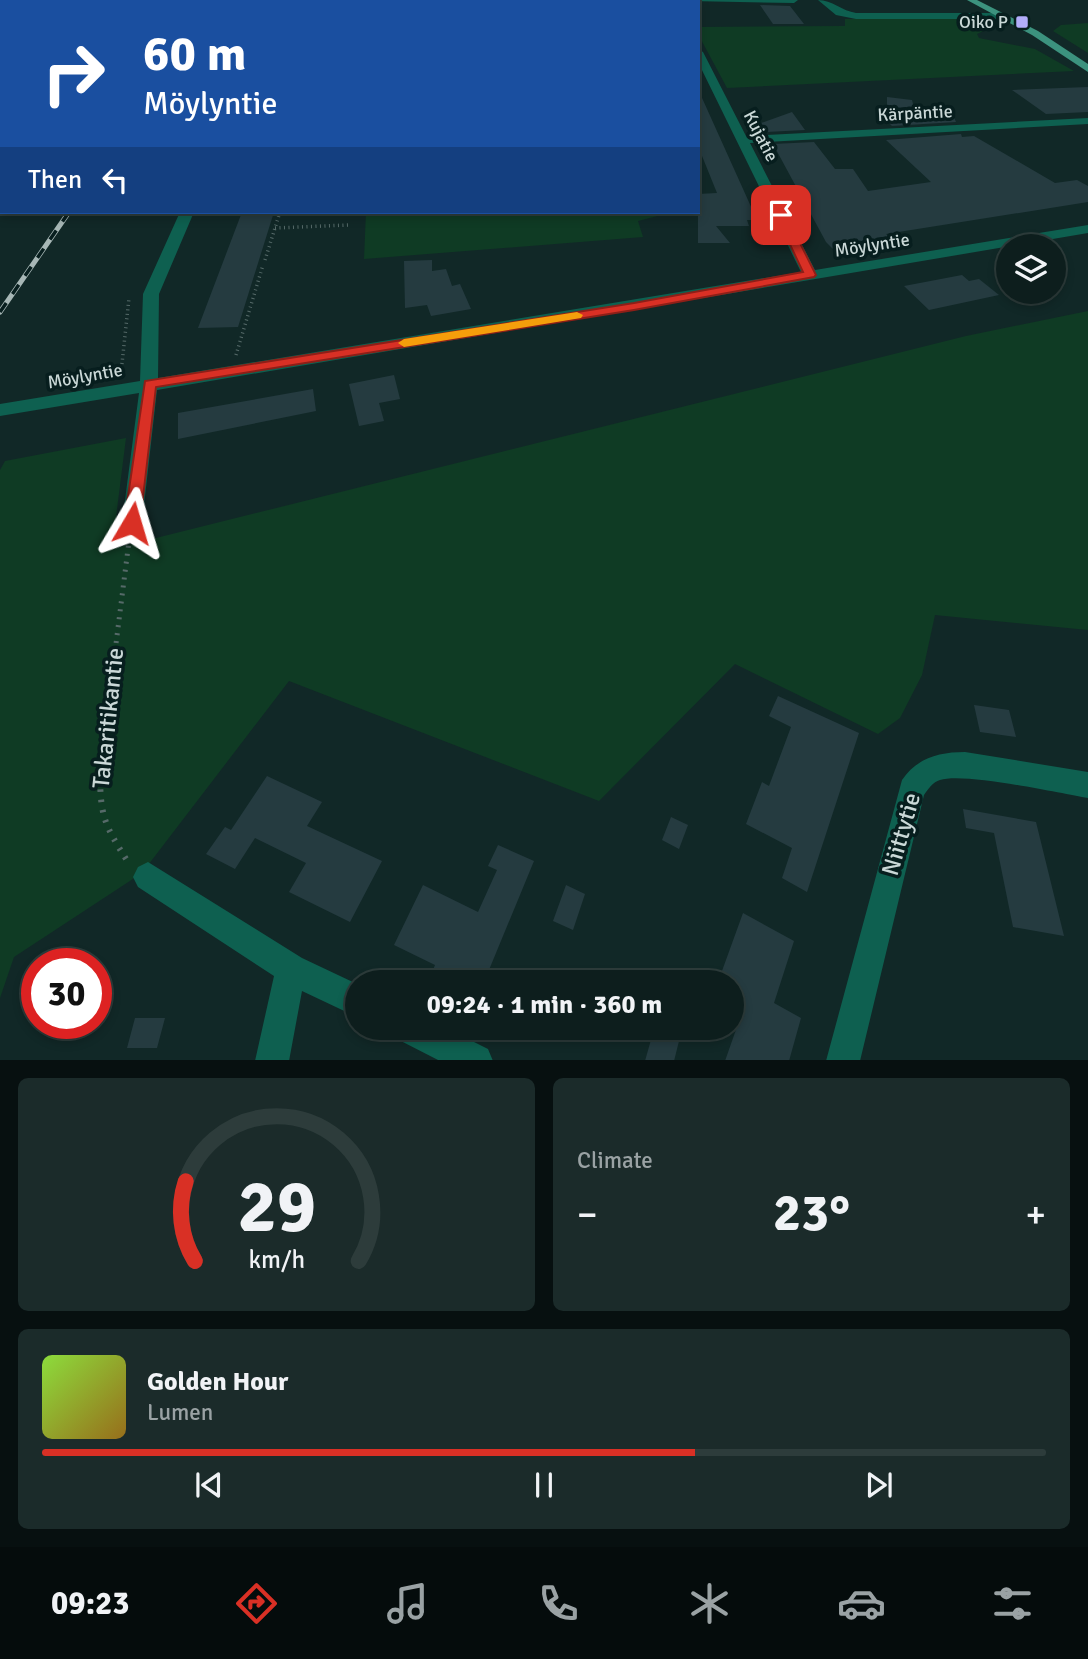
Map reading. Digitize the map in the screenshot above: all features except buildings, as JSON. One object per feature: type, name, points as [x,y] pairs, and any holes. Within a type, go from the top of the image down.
[{"type":"main road","points":[[957,0],[1070,57]]},
{"type":"main road","points":[[971,0],[1088,69]]},
{"type":"street","points":[[700,1],[794,0]]},
{"type":"street","points":[[822,0],[841,14],[1002,16]]},
{"type":"street","name":"Kujatie","points":[[700,56],[810,275]]},
{"type":"street","name":"Kärpäntie","points":[[744,139],[1088,121]]},
{"type":"street","points":[[132,523],[149,384],[151,294],[186,214]]},
{"type":"street","name":"Möylyntie","points":[[0,410],[1088,229]]},
{"type":"street","name":"Niittytie","points":[[843,1060],[916,782],[931,768],[965,765],[1088,785]]},
{"type":"street","points":[[148,877],[291,969],[345,995]]},
{"type":"street","points":[[272,1060],[291,969]]},
{"type":"street","points":[[436,1040],[477,1060]]},
{"type":"path","points":[[232,371],[278,214]]},
{"type":"path","points":[[275,228],[348,225]]},
{"type":"path","name":"Takaritikantie","points":[[132,523],[100,762],[100,802],[106,828],[116,847],[128,862],[148,877]]},
{"type":"green space","points":[[845,19],[978,19],[992,27],[977,34],[979,38],[1035,49],[1074,71],[727,88],[700,38],[700,27],[845,26]]},
{"type":"green space","points":[[1088,23],[1088,53],[1053,31],[1061,25]]},
{"type":"green space","points":[[366,214],[665,214],[638,221],[643,237],[364,259]]},
{"type":"green space","points":[[1088,311],[1088,630],[935,615],[922,675],[900,718],[878,734],[735,664],[599,801],[289,681],[142,873],[28,948],[21,948],[21,952],[14,957],[0,998],[0,470],[5,461],[126,438],[112,549],[966,336]]},
{"type":"railway","points":[[0,312],[68,214]]},
{"type":"slow traffic","points":[[404,343],[577,315]]},
{"type":"place","name":"Oiko P","points":[[1022,22]]},
{"type":"route","points":[[132,523],[149,384],[810,275],[781,215]]}]
